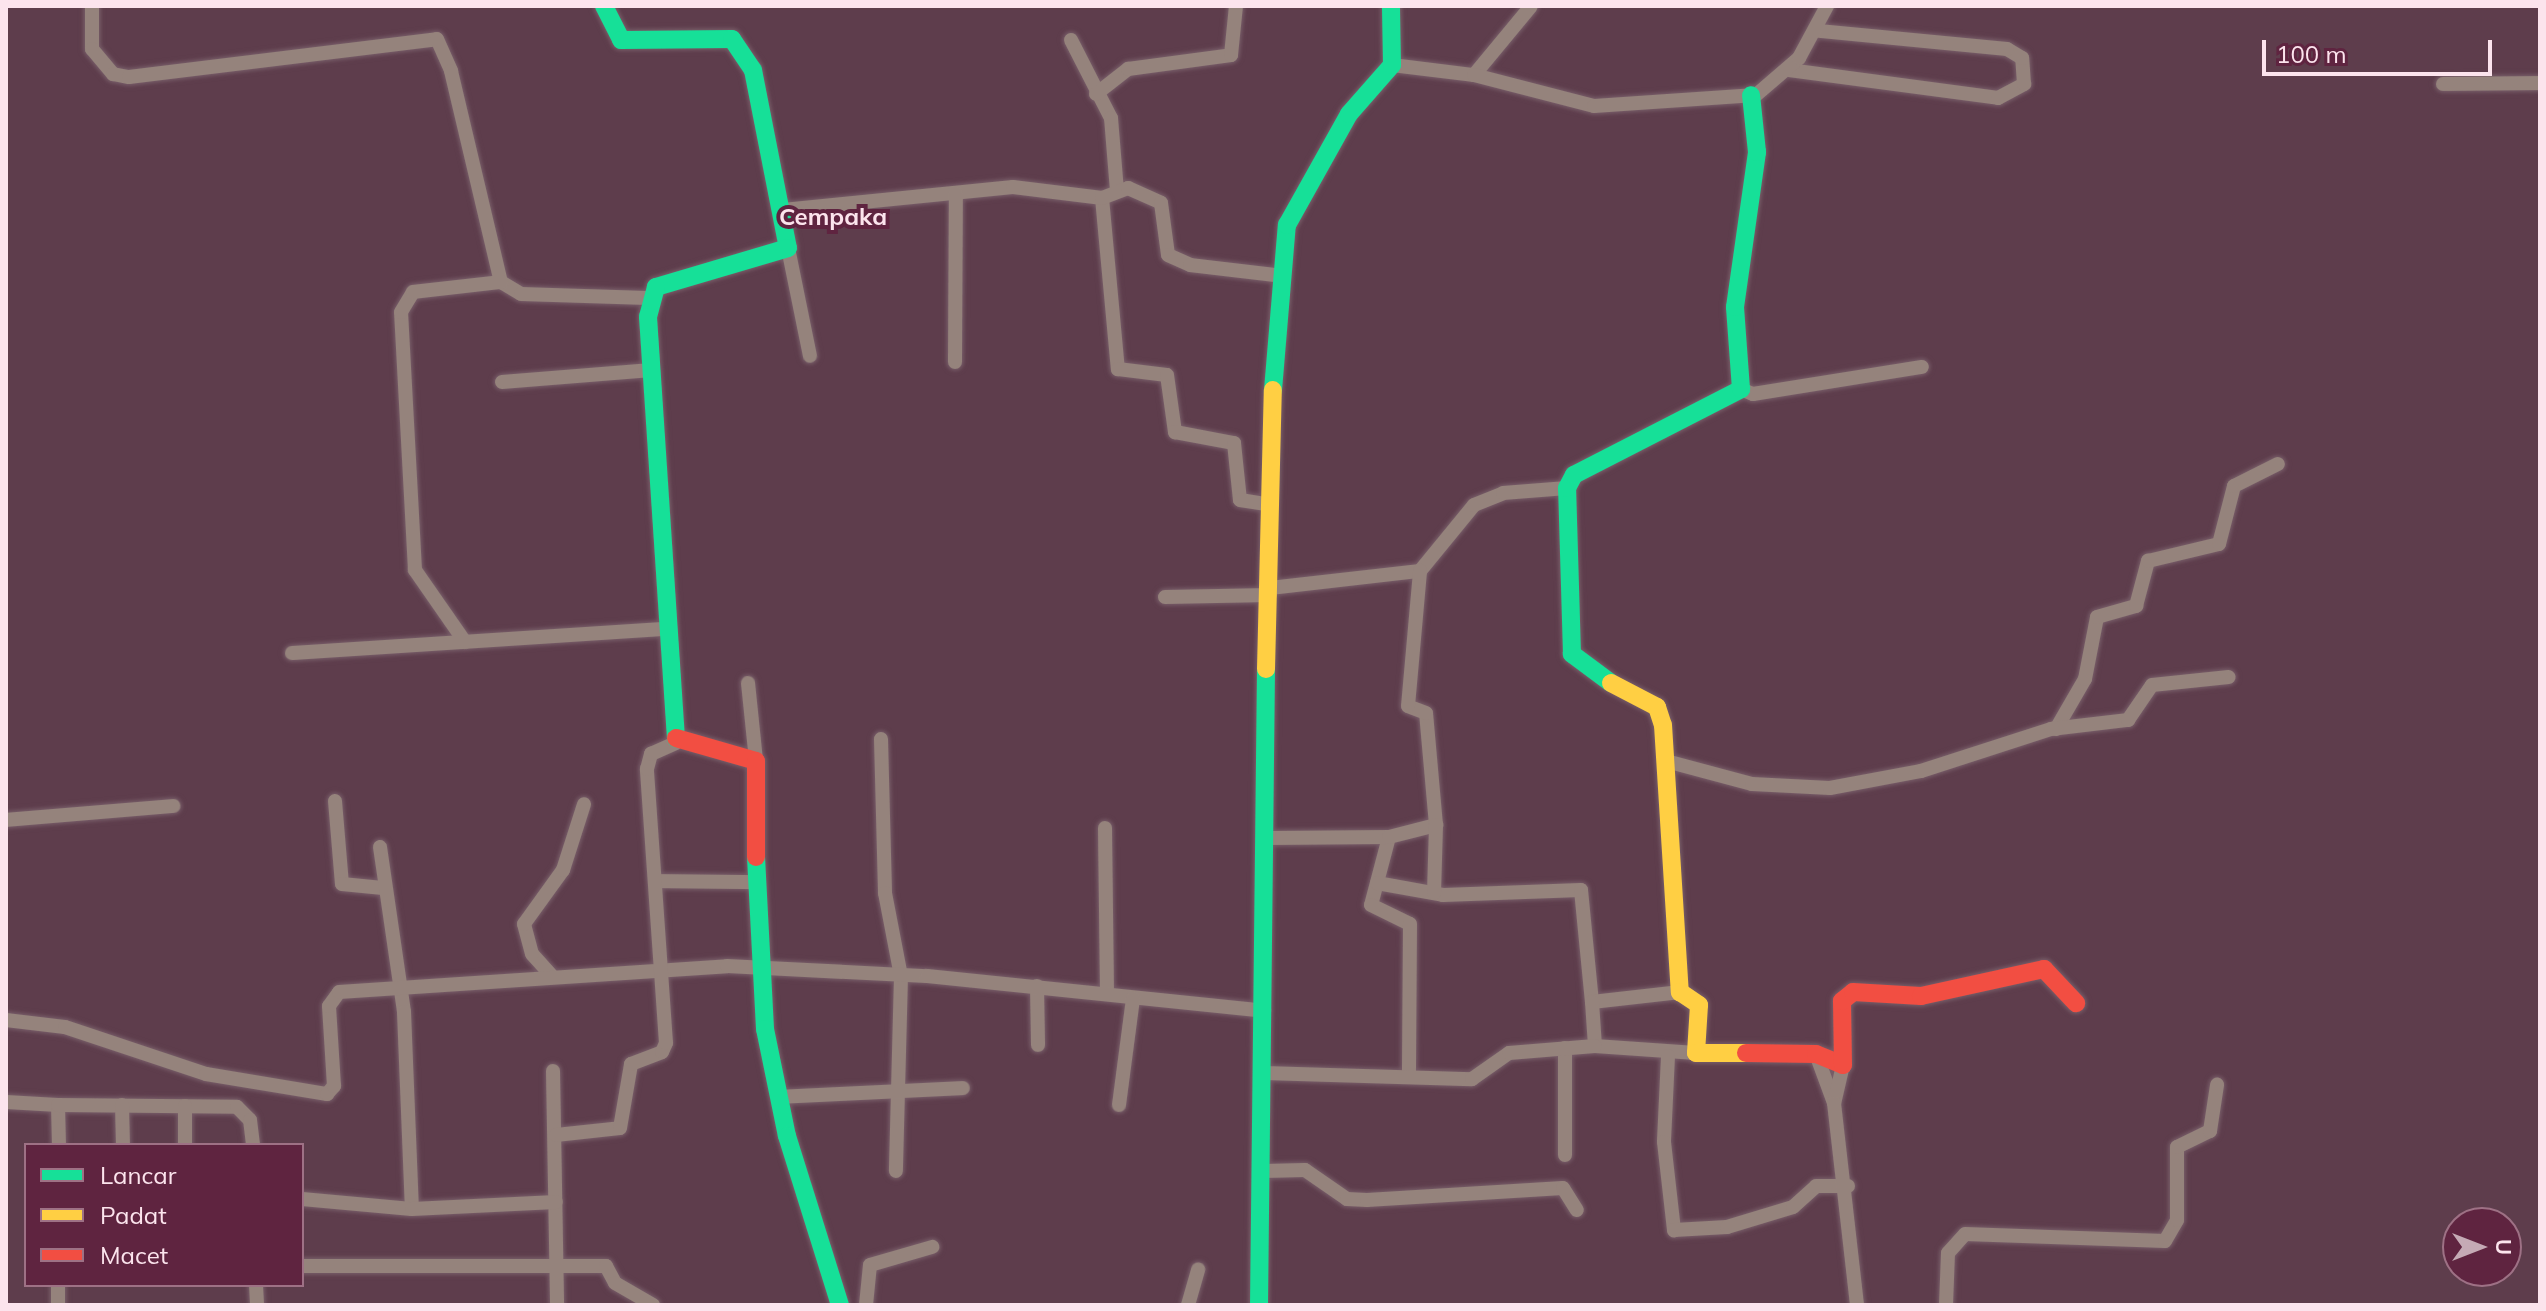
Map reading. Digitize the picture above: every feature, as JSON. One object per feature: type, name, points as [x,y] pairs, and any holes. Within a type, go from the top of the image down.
[{"type":"street","points":[[92,6],[92,49],[113,74],[129,77],[437,39],[451,71],[501,282]]},
{"type":"street","points":[[604,6],[621,40],[720,33],[732,39],[753,70],[810,356]]},
{"type":"street","points":[[1096,94],[1142,65],[1231,55],[1236,6]]},
{"type":"street","points":[[1257,1305],[1264,1171],[1270,505],[1287,225],[1304,185],[1349,114],[1392,65],[1391,6]]},
{"type":"street","points":[[1474,75],[1531,6]]},
{"type":"street","points":[[1392,65],[1474,75],[1594,106],[1751,95],[1789,70],[1819,31],[1827,6]]},
{"type":"street","points":[[1789,70],[1998,98],[2024,84],[2022,58],[2007,49],[1819,31]]},
{"type":"street","points":[[1071,40],[1111,118],[1117,191]]},
{"type":"street","points":[[2443,84],[2540,83]]},
{"type":"street","points":[[1741,389],[1735,307],[1757,152],[1751,95]]},
{"type":"street","points":[[783,210],[956,193],[1059,188],[1102,198],[1117,191],[1157,198],[1165,249],[1176,260],[1283,276]]},
{"type":"street","points":[[955,362],[956,193]]},
{"type":"street","points":[[1102,198],[1118,369],[1169,376],[1175,432],[1234,443],[1240,500],[1270,505]]},
{"type":"street","points":[[676,743],[648,298],[656,287],[788,248]]},
{"type":"street","points":[[465,642],[415,570],[401,312],[413,292],[501,282],[521,294],[648,298]]},
{"type":"street","points":[[1680,992],[1666,761],[1657,707],[1583,668],[1572,654],[1567,488],[1574,475],[1741,389],[1753,394],[1922,367]]},
{"type":"street","points":[[502,382],[652,370]]},
{"type":"street","points":[[2056,729],[2085,679],[2097,617],[2136,606],[2148,561],[2219,544],[2234,486],[2278,464]]},
{"type":"street","points":[[1434,893],[1436,825],[1426,713],[1408,706],[1420,571],[1474,505],[1503,493],[1567,488]]},
{"type":"street","points":[[1165,597],[1270,591],[1420,571]]},
{"type":"street","points":[[292,653],[667,629]]},
{"type":"street","points":[[1666,761],[1752,784],[1830,788],[1921,771],[2056,729],[2128,720],[2152,685],[2229,677]]},
{"type":"street","points":[[748,683],[756,761],[759,882],[757,967],[779,1097],[840,1305]]},
{"type":"street","points":[[881,739],[885,893],[901,976],[894,1089],[896,1171]]},
{"type":"street","points":[[556,1135],[620,1128],[631,1064],[662,1052],[666,1043],[666,968],[655,881],[647,769],[651,754],[676,743],[756,761]]},
{"type":"street","points":[[335,801],[342,884],[383,888]]},
{"type":"street","points":[[551,975],[532,954],[524,924],[563,870],[584,804]]},
{"type":"street","points":[[6,820],[173,806]]},
{"type":"street","points":[[1268,838],[1389,837],[1436,825]]},
{"type":"street","points":[[1105,828],[1107,994]]},
{"type":"street","points":[[1389,837],[1371,907],[1411,926],[1409,1072]]},
{"type":"street","points":[[380,847],[383,888],[402,989],[412,1209]]},
{"type":"street","points":[[655,881],[759,882]]},
{"type":"street","points":[[1377,883],[1434,893],[1581,890],[1595,1046]]},
{"type":"street","points":[[6,1020],[65,1027],[206,1074],[327,1094],[334,1086],[334,995],[551,975],[666,968],[757,967],[1037,986],[1264,1011]]},
{"type":"street","points":[[1834,1103],[1843,1065],[1842,1001],[1850,992],[1921,996],[2044,969],[2055,973],[2076,1003]]},
{"type":"street","points":[[1037,986],[1038,1045]]},
{"type":"street","points":[[1592,1002],[1680,992],[1699,1005],[1696,1053]]},
{"type":"street","points":[[1119,1105],[1133,998]]},
{"type":"street","points":[[1264,1073],[1409,1072],[1472,1079],[1509,1053],[1595,1046],[1668,1056],[1696,1053],[1816,1054],[1843,1065]]},
{"type":"street","points":[[1565,1048],[1565,1155]]},
{"type":"street","points":[[1816,1054],[1834,1103],[1848,1186],[1857,1305]]},
{"type":"street","points":[[1668,1056],[1665,1158],[1674,1230],[1727,1227],[1793,1207],[1816,1186],[1848,1186]]},
{"type":"street","points":[[553,1071],[557,1305]]},
{"type":"street","points":[[1946,1305],[1948,1253],[1965,1234],[2165,1241],[2177,1220],[2177,1147],[2210,1131],[2217,1085]]},
{"type":"street","points":[[779,1097],[963,1088]]},
{"type":"street","points":[[6,1102],[243,1110],[252,1143]]},
{"type":"street","points":[[58,1105],[59,1143]]},
{"type":"street","points":[[122,1105],[123,1143]]},
{"type":"street","points":[[185,1106],[185,1143]]},
{"type":"street","points":[[1264,1171],[1305,1170],[1335,1193],[1367,1200],[1563,1188],[1577,1210]]},
{"type":"street","points":[[304,1199],[412,1209],[556,1202]]},
{"type":"street","points":[[866,1305],[870,1265],[932,1247]]},
{"type":"street","points":[[304,1266],[606,1266],[615,1283],[653,1305]]},
{"type":"street","points":[[1188,1305],[1198,1269]]},
{"type":"traffic: fast","points":[[604,6],[621,40],[732,39],[753,70],[788,248],[656,287],[648,317],[676,738]]},
{"type":"traffic: fast","points":[[1273,390],[1287,225],[1349,114],[1392,65],[1391,6]]},
{"type":"traffic: fast","points":[[1611,683],[1572,654],[1567,488],[1574,475],[1741,389],[1735,307],[1757,152],[1751,95]]},
{"type":"traffic: fast","points":[[1259,1305],[1266,669]]},
{"type":"traffic: fast","points":[[756,857],[765,1029],[787,1136],[840,1305]]},
{"type":"traffic: slow","points":[[1266,669],[1273,390]]},
{"type":"traffic: slow","points":[[1611,683],[1657,707],[1663,725],[1680,992],[1699,1005],[1696,1053],[1746,1053]]},
{"type":"traffic: jam","points":[[676,738],[756,761],[756,857]]},
{"type":"traffic: jam","points":[[1746,1053],[1816,1054],[1843,1065],[1842,1001],[1853,992],[1921,996],[2044,969],[2076,1003]]},
{"type":"district","name":"Cempaka","points":[[833,217]]}]
